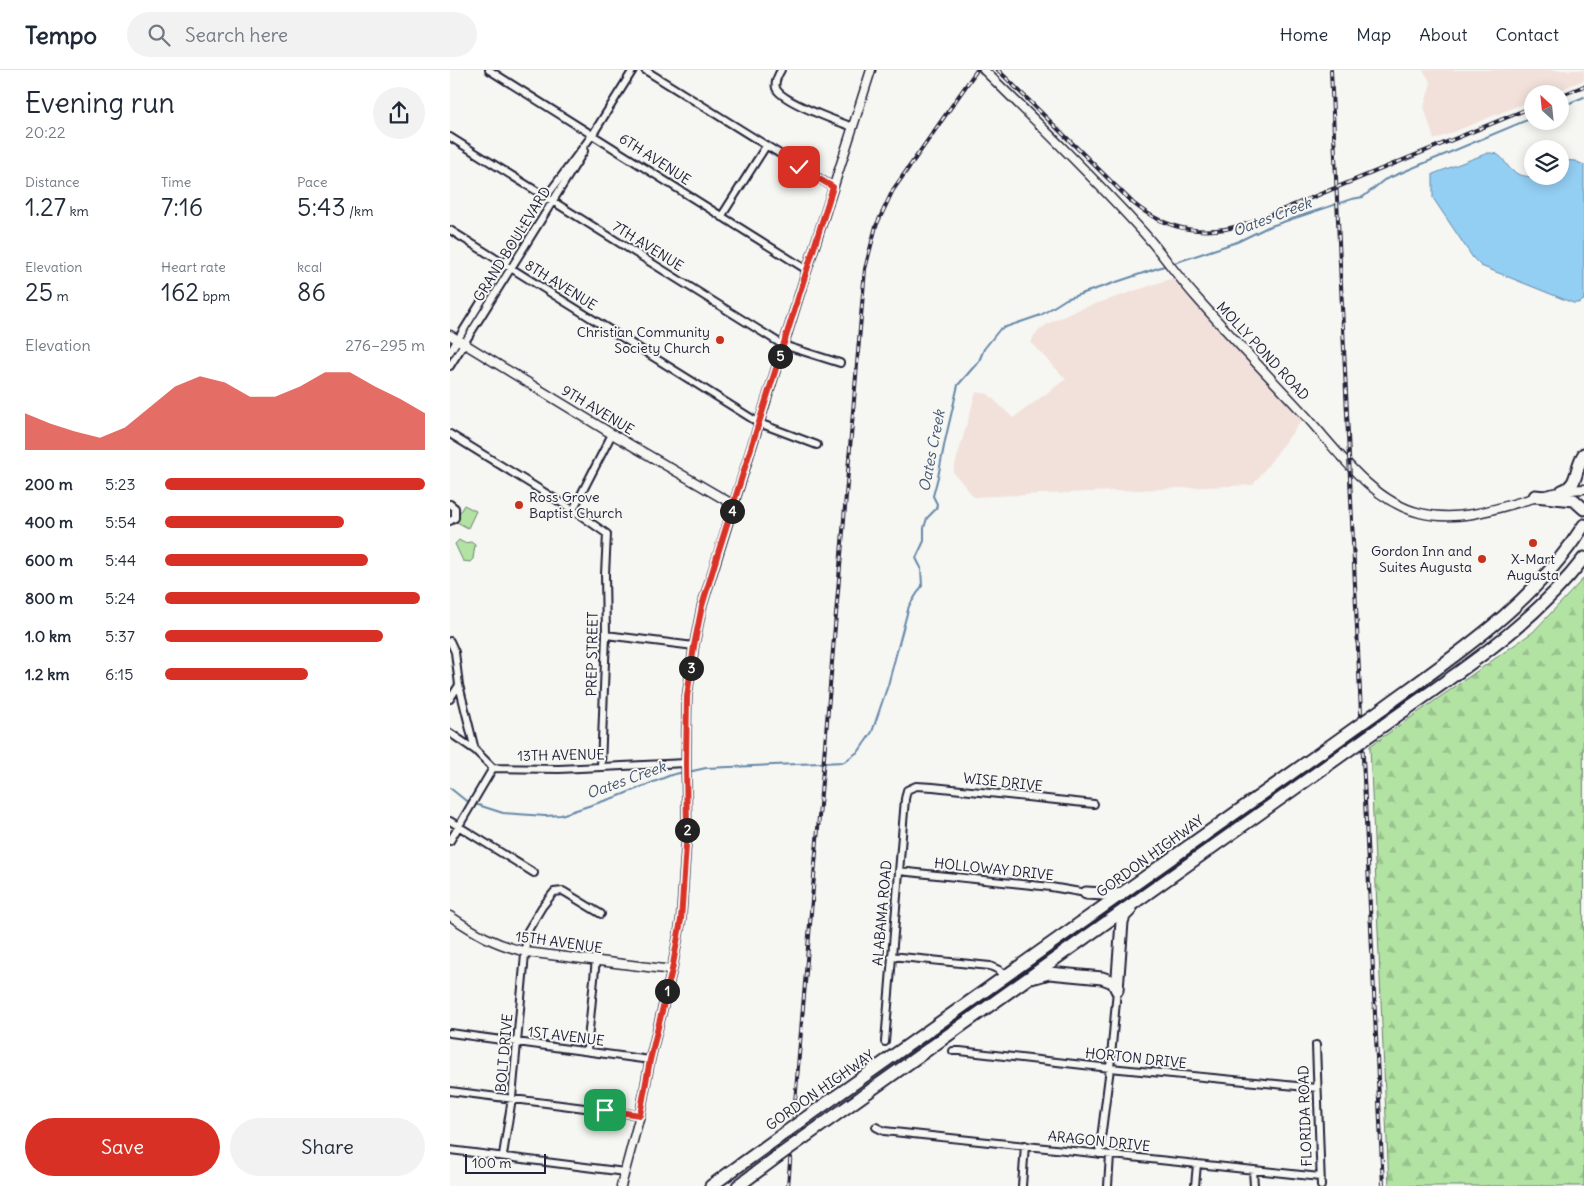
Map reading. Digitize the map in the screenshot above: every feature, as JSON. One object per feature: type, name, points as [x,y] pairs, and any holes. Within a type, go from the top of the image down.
[{"type":"highway","points":[[1562,491],[1570,488],[1574,482],[1578,464],[1584,454]]},
{"type":"highway","points":[[1535,496],[1574,500],[1584,509]]},
{"type":"highway","name":"GORDON HIGHWAY","points":[[711,1186],[1471,644],[1502,619],[1537,584],[1583,525]]},
{"type":"highway","name":"GORDON HIGHWAY","points":[[738,1186],[1512,632],[1548,600],[1584,558]]},
{"type":"highway","points":[[1086,893],[1121,895]]},
{"type":"highway","points":[[1086,893],[1094,901],[1090,917]]},
{"type":"highway","points":[[1117,990],[1122,922],[1124,916],[1137,900]]},
{"type":"highway","points":[[1026,979],[1049,974],[1102,978],[1113,982],[1117,990]]},
{"type":"street","name":"6TH AVENUE","points":[[489,70],[807,270]]},
{"type":"street","name":"GRAND BOULEVARD","points":[[450,366],[461,342],[507,266],[550,199],[579,161],[593,134],[633,70]]},
{"type":"street","points":[[645,70],[833,187]]},
{"type":"street","points":[[781,70],[776,79],[775,87],[779,94],[814,112],[853,128]]},
{"type":"street","points":[[621,1186],[640,1115],[650,1060],[672,970],[681,920],[687,830],[687,697],[702,606],[871,70]]},
{"type":"street","name":"MOLLY POND ROAD","points":[[984,70],[1118,204],[1162,253],[1195,296],[1350,464],[1372,486],[1390,500],[1420,513],[1450,517],[1470,515],[1535,496],[1584,489]]},
{"type":"street","name":"7TH AVENUE","points":[[450,137],[783,345],[840,363]]},
{"type":"street","points":[[721,217],[766,146]]},
{"type":"street","name":"8TH AVENUE","points":[[450,230],[759,423],[818,445]]},
{"type":"street","name":"9TH AVENUE","points":[[450,335],[612,434],[734,505]]},
{"type":"street","name":"GRAND BOULEVARD","points":[[450,352],[461,342]]},
{"type":"street","points":[[450,434],[573,510],[612,434]]},
{"type":"street","points":[[450,504],[455,508],[455,518],[450,521]]},
{"type":"street","name":"PREP STREET","points":[[573,510],[607,534],[608,541],[605,574],[606,635],[601,767]]},
{"type":"street","points":[[606,635],[694,646]]},
{"type":"street","points":[[450,641],[455,652],[460,685],[475,750]]},
{"type":"street","points":[[450,699],[460,685]]},
{"type":"street","points":[[450,733],[475,750],[493,768],[450,841]]},
{"type":"street","name":"13TH AVENUE","points":[[493,768],[559,769],[601,767],[686,770]]},
{"type":"street","name":"WISE DRIVE","points":[[910,788],[916,786],[933,787],[1094,804]]},
{"type":"street","name":"ALABAMA ROAD","points":[[885,1042],[905,800],[910,788]]},
{"type":"street","points":[[450,822],[534,872]]},
{"type":"street","name":"HOLLOWAY DRIVE","points":[[899,871],[1051,887],[1086,893]]},
{"type":"street","name":"BOLT DRIVE","points":[[503,1156],[512,1098],[527,932],[542,907],[554,892],[563,891],[600,914]]},
{"type":"street","name":"15TH AVENUE","points":[[450,916],[482,937],[505,947],[526,952],[596,959],[672,970]]},
{"type":"street","points":[[891,956],[990,966],[999,970],[1004,976]]},
{"type":"street","points":[[586,1050],[596,959]]},
{"type":"street","points":[[1099,1154],[1110,1068],[1117,990]]},
{"type":"street","name":"1ST AVENUE","points":[[450,1033],[650,1060]]},
{"type":"street","name":"FLORIDA ROAD","points":[[1316,1045],[1321,1186]]},
{"type":"street","name":"HORTON DRIVE","points":[[953,1051],[1317,1088]]},
{"type":"street","points":[[450,1091],[640,1115]]},
{"type":"street","name":"ARAGON DRIVE","points":[[876,1126],[884,1131],[1320,1177]]},
{"type":"street","points":[[1022,1186],[1025,1145]]},
{"type":"street","points":[[450,1150],[625,1172]]},
{"type":"street","points":[[1108,1186],[1110,1155]]},
{"type":"street","points":[[1195,1186],[1197,1164]]},
{"type":"street","points":[[1253,1170],[1254,1186]]},
{"type":"street","points":[[625,1172],[626,1186]]},
{"type":"shaded area","points":[[1423,70],[1584,70],[1584,80],[1569,86],[1524,85],[1524,103],[1434,140],[1424,107],[1431,83]]},
{"type":"shaded area","points":[[1173,278],[1302,420],[1253,485],[974,497],[953,472],[976,392],[988,394],[1013,418],[1066,379],[1031,343],[1034,335],[1047,324],[1080,309]]},
{"type":"green space","points":[[464,505],[476,511],[468,528],[455,521]]},
{"type":"green space","points":[[459,540],[464,543],[471,542],[475,545],[473,559],[470,562],[463,561],[455,544]]},
{"type":"green space","points":[[1583,579],[1584,1186],[1389,1186],[1370,746],[1533,632]]},
{"type":"water","points":[[1488,153],[1494,153],[1513,171],[1524,176],[1524,185],[1569,185],[1569,161],[1584,165],[1584,300],[1573,303],[1481,266],[1473,258],[1433,198],[1433,174]]},
{"type":"waterway","name":"Oates Creek","points":[[1569,103],[1584,97]]},
{"type":"waterway","name":"Oates Creek","points":[[1171,264],[1237,242],[1268,227],[1363,197],[1384,180],[1524,121]]},
{"type":"waterway","name":"Oates Creek","points":[[688,772],[706,768],[844,762],[859,751],[872,732],[888,685],[909,606],[922,586],[921,568],[916,558],[924,541],[924,528],[927,518],[936,509],[937,504],[933,496],[958,385],[979,361],[984,349],[1000,329],[1041,315],[1066,299],[1167,265]]},
{"type":"waterway","name":"Oates Creek","points":[[475,804],[503,813],[545,816],[561,815],[684,772]]},
{"type":"waterway","name":"Oates Creek","points":[[450,788],[465,800],[471,802]]},
{"type":"railway","points":[[788,1186],[865,269],[876,226],[893,190],[977,70]]},
{"type":"railway","points":[[998,70],[1133,203],[1160,220],[1188,229],[1218,230],[1250,223],[1524,110]]},
{"type":"railway","points":[[1331,70],[1383,1186]]},
{"type":"railway","points":[[1569,92],[1584,86]]},
{"type":"place","name":"Christian Community Society Church","points":[[720,340]]},
{"type":"place","name":"Ross Grove Baptist Church","points":[[519,505]]},
{"type":"place","name":"X-Mart Augusta","points":[[1533,543]]},
{"type":"place","name":"Gordon Inn and Suites Augusta","points":[[1482,559]]},
{"type":"route","points":[[605,1110],[640,1115],[650,1060],[672,970],[681,920],[687,830],[687,697],[702,606],[833,187],[799,167]]}]
